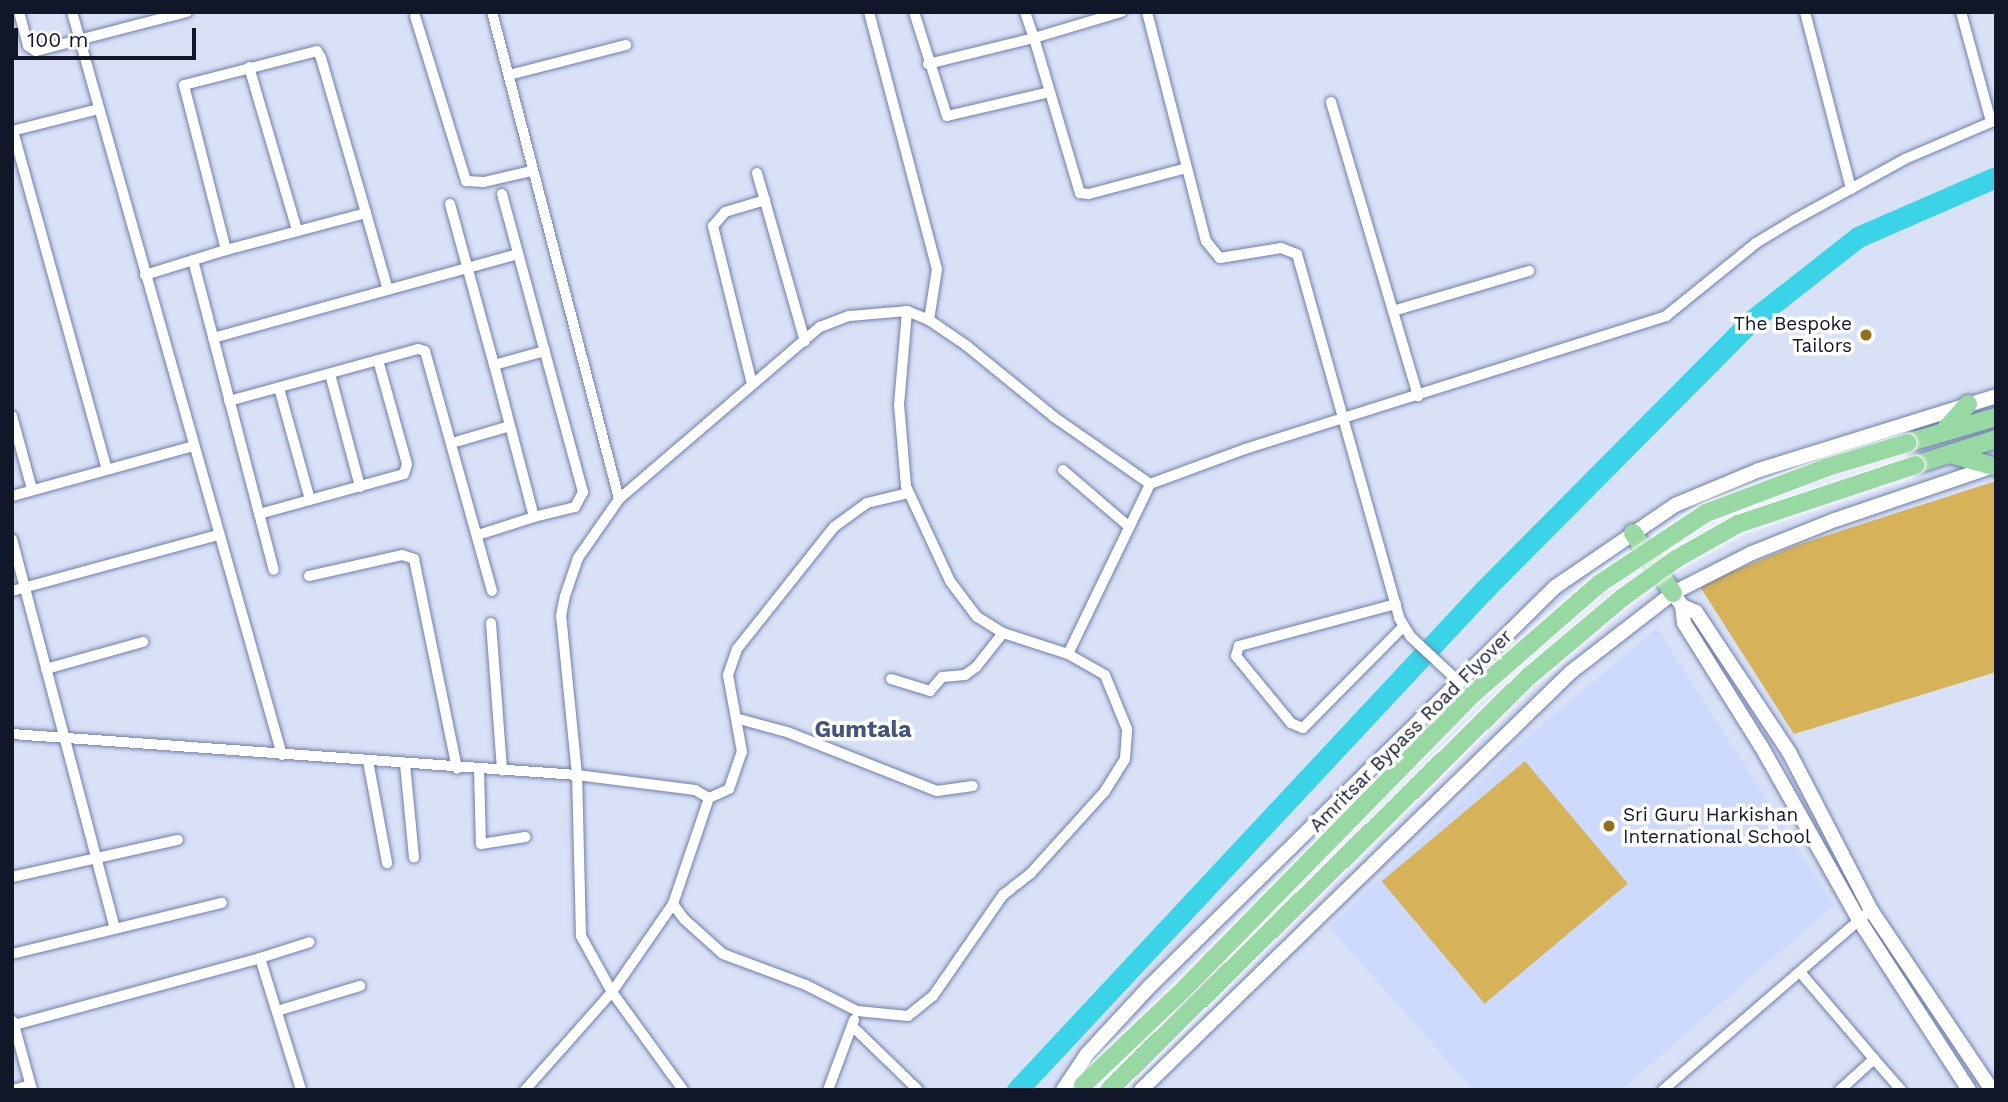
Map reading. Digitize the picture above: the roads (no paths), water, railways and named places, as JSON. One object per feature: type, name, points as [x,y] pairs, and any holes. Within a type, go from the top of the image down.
[{"type":"highway","points":[[1942,433],[1968,404]]},
{"type":"highway","name":"Amritsar Bypass Road Flyover","points":[[1080,1087],[1182,991],[1474,693],[1599,584],[1706,513],[1828,467],[1996,417]]},
{"type":"highway","points":[[1109,1090],[1527,678],[1622,598],[1676,559],[1738,524],[1996,439]]},
{"type":"highway","points":[[1950,454],[1994,466]]},
{"type":"highway","points":[[1633,533],[1678,600]]},
{"type":"street","points":[[19,12],[32,50],[80,41],[187,12]]},
{"type":"street","points":[[72,12],[282,755]]},
{"type":"street","points":[[139,12],[143,24]]},
{"type":"street","points":[[492,12],[531,171],[619,499]]},
{"type":"street","points":[[869,12],[937,269],[929,320]]},
{"type":"street","points":[[914,12],[928,64],[947,116],[1049,92]]},
{"type":"street","points":[[1025,12],[1080,193],[1089,194],[1187,168]]},
{"type":"street","points":[[928,64],[1034,38],[1121,12]]},
{"type":"street","points":[[1147,12],[1206,242],[1214,255],[1228,257],[1281,248],[1297,254],[1403,627],[1457,680]]},
{"type":"street","points":[[1068,654],[1150,484],[1245,449],[1666,316],[1756,243],[1851,189],[1993,121],[1961,12]]},
{"type":"street","points":[[1806,13],[1851,189]]},
{"type":"street","points":[[415,16],[466,181],[484,182],[531,171]]},
{"type":"street","points":[[509,75],[626,45]]},
{"type":"street","points":[[226,250],[183,89],[191,80],[310,50],[319,52],[388,290]]},
{"type":"street","points":[[249,66],[296,230]]},
{"type":"street","points":[[1331,102],[1418,396]]},
{"type":"street","points":[[99,110],[13,131],[107,469]]},
{"type":"street","points":[[757,173],[805,341]]},
{"type":"street","points":[[478,535],[575,507],[583,498],[502,194]]},
{"type":"street","points":[[752,384],[713,226],[725,212],[765,200]]},
{"type":"street","points":[[450,204],[534,517]]},
{"type":"street","points":[[145,275],[296,230],[366,213]]},
{"type":"street","points":[[213,338],[518,254]]},
{"type":"street","points":[[193,260],[274,570]]},
{"type":"street","points":[[1393,311],[1529,271]]},
{"type":"street","points":[[673,904],[723,954],[806,985],[857,1011],[895,1017],[922,1008],[996,903],[1031,873],[1119,774],[1127,729],[1116,694],[1105,675],[1068,654],[1003,633],[977,617],[963,601],[908,493],[899,405],[907,312]]},
{"type":"street","points":[[683,1090],[612,992],[581,936],[577,775],[561,616],[578,558],[619,499],[831,319],[907,312],[929,320],[1150,484]]},
{"type":"street","points":[[229,401],[378,360],[425,351],[492,591]]},
{"type":"street","points":[[494,365],[545,351]]},
{"type":"street","points":[[259,513],[401,477],[407,468],[378,360]]},
{"type":"street","points":[[330,374],[360,487]]},
{"type":"street","points":[[279,388],[310,500]]},
{"type":"street","points":[[1063,1090],[1087,1054],[1149,987],[1457,680],[1555,587],[1675,505],[1759,470],[1996,396]]},
{"type":"street","points":[[12,416],[32,489]]},
{"type":"street","points":[[452,443],[510,426]]},
{"type":"street","points":[[12,496],[193,446]]},
{"type":"street","points":[[1141,1090],[1571,672],[1752,553],[1835,520],[1994,466]]},
{"type":"street","points":[[1063,470],[1128,526]]},
{"type":"street","points":[[525,1090],[612,992],[673,904],[709,798],[729,789],[740,765],[739,719],[728,675],[749,632],[834,527],[867,503],[908,493]]},
{"type":"street","points":[[12,591],[218,535]]},
{"type":"street","points":[[12,539],[115,929]]},
{"type":"street","points":[[309,576],[402,555],[414,559],[457,769]]},
{"type":"street","points":[[1678,600],[1696,612],[1789,752],[1871,910],[1992,1090]]},
{"type":"street","points":[[1678,600],[1684,623],[1761,746],[1858,920],[1969,1090]]},
{"type":"street","points":[[1395,604],[1239,646],[1236,656],[1291,723],[1303,728],[1403,627]]},
{"type":"street","points":[[491,623],[502,771]]},
{"type":"street","points":[[891,680],[930,691],[942,677],[965,675],[976,667],[1003,633]]},
{"type":"street","points":[[46,669],[143,642]]},
{"type":"street","points":[[739,719],[797,736],[928,788],[948,791],[973,786]]},
{"type":"street","points":[[12,734],[457,769],[577,775],[695,790],[709,798]]},
{"type":"street","points":[[368,761],[382,816],[387,863]]},
{"type":"street","points":[[405,764],[414,858]]},
{"type":"street","points":[[479,770],[481,845],[525,837]]},
{"type":"street","points":[[12,877],[178,840]]},
{"type":"street","points":[[12,954],[222,903]]},
{"type":"street","points":[[1663,1090],[1871,910]]},
{"type":"street","points":[[13,1090],[31,1087],[13,1021],[260,958],[310,942]]},
{"type":"street","points":[[260,958],[301,1090]]},
{"type":"street","points":[[1800,972],[1901,1090]]},
{"type":"street","points":[[277,1011],[360,986]]},
{"type":"street","points":[[828,1090],[857,1011]]},
{"type":"street","points":[[852,1026],[918,1090]]},
{"type":"street","points":[[1840,1090],[1874,1059]]},
{"type":"waterway","points":[[1017,1090],[1483,591],[1751,321],[1858,237],[1996,177]]},
{"type":"place","name":"The Bespoke Tailors","points":[[1866,335]]},
{"type":"place","name":"Sri Guru Harkishan International School","points":[[1609,826]]},
{"type":"district","name":"Gumtala","points":[[863,730]]}]
